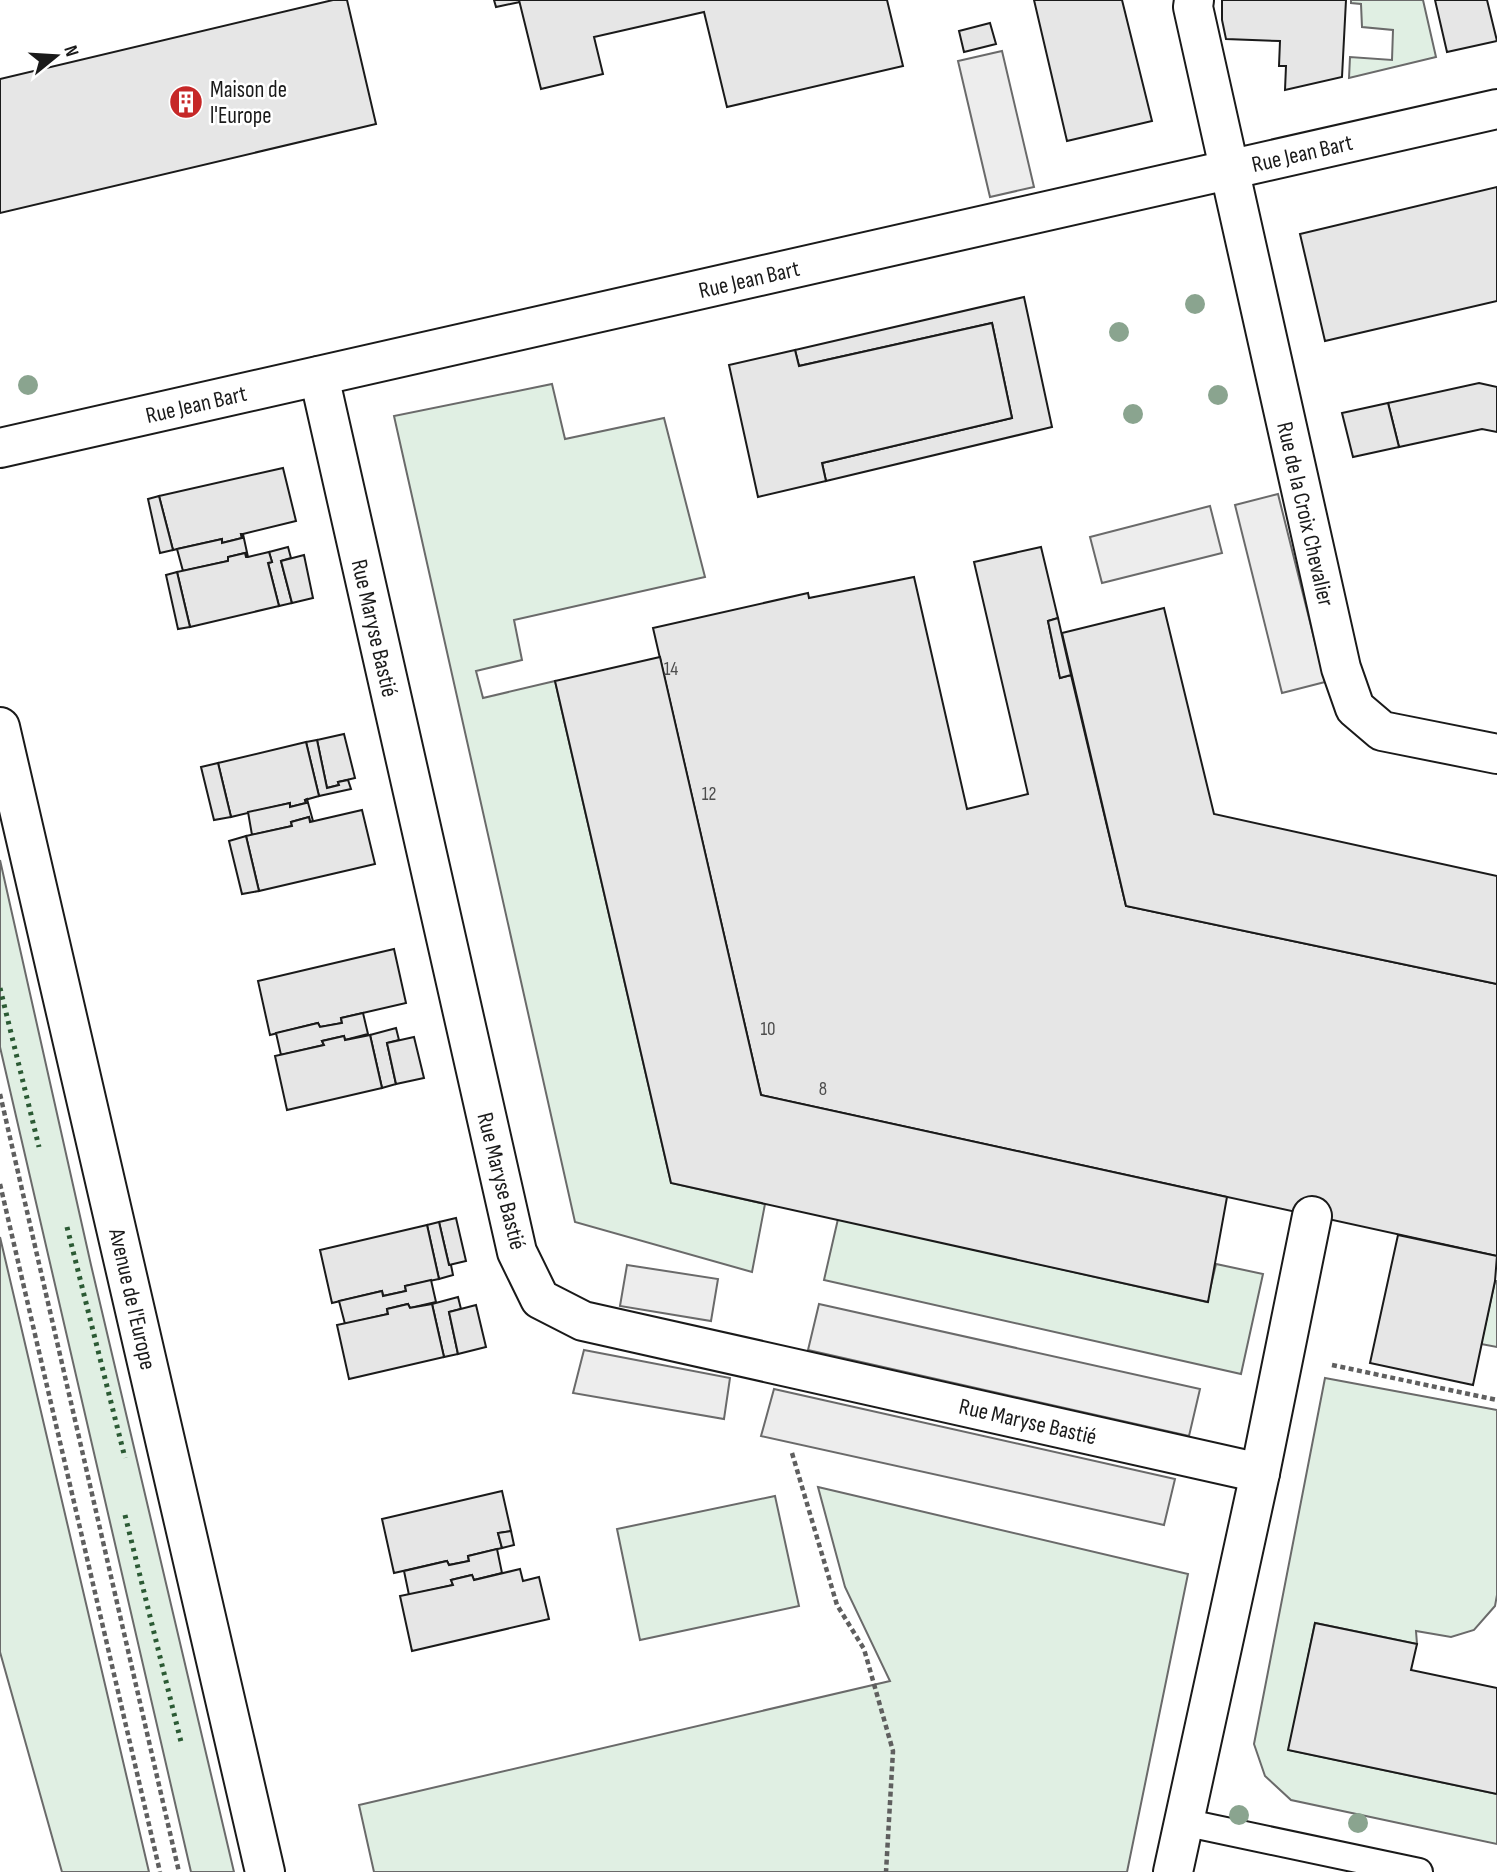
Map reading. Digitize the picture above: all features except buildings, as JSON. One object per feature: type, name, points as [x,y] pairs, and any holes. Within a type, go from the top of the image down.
[{"type":"street","name":"Rue de la Croix Chevalier","points":[[1194,0],[1193,7],[1341,668],[1355,708],[1382,731],[1497,754]]},
{"type":"street","name":"Rue Jean Bart","points":[[0,448],[1497,109]]},
{"type":"street","name":"Rue Maryse Bastié","points":[[319,376],[517,1252],[540,1299],[583,1321],[1260,1473]]},
{"type":"street","name":"Avenue de l'Europe","points":[[0,727],[265,1872]]},
{"type":"street","points":[[1173,1872],[1260,1473],[1312,1216]]},
{"type":"lane","points":[[1183,1822],[1419,1872]]},
{"type":"path","points":[[0,1094],[179,1872]]},
{"type":"path","points":[[0,1184],[160,1872]]},
{"type":"path","points":[[1321,1363],[1497,1400]]},
{"type":"path","points":[[792,1453],[837,1605],[864,1649],[893,1751],[886,1872]]},
{"type":"green space","points":[[1351,0],[1423,0],[1436,57],[1349,78],[1350,57],[1392,60],[1393,30],[1362,27],[1361,4],[1351,3]]},
{"type":"green space","points":[[552,384],[565,439],[664,418],[705,577],[514,620],[522,660],[476,671],[483,698],[555,681],[671,1183],[765,1204],[752,1272],[575,1222],[394,416]]},
{"type":"green space","points":[[0,860],[91,1265],[234,1872],[191,1872],[0,1047]]},
{"type":"green space","points":[[838,1219],[1207,1302],[1216,1264],[1263,1274],[1241,1374],[824,1280]]},
{"type":"green space","points":[[0,1237],[149,1872],[62,1872],[0,1652]]},
{"type":"green space","points":[[1497,1281],[1497,1347],[1481,1344]]},
{"type":"green space","points":[[1325,1378],[1497,1410],[1497,1595],[1495,1606],[1474,1630],[1451,1637],[1416,1631],[1417,1644],[1315,1623],[1289,1750],[1497,1794],[1497,1844],[1291,1800],[1265,1776],[1254,1744]]},
{"type":"green space","points":[[818,1487],[1188,1574],[1127,1872],[374,1872],[359,1805],[890,1681],[845,1587]]},
{"type":"green space","points":[[775,1496],[799,1606],[640,1640],[617,1529]]},
{"type":"shaded area","points":[[1002,51],[1034,187],[990,197],[958,61]]},
{"type":"shaded area","points":[[1278,494],[1325,682],[1282,693],[1235,505]]},
{"type":"shaded area","points":[[1210,506],[1222,553],[1102,583],[1090,537]]},
{"type":"shaded area","points":[[627,1265],[718,1279],[711,1321],[620,1306]]},
{"type":"shaded area","points":[[819,1304],[1200,1389],[1189,1436],[808,1350]]},
{"type":"shaded area","points":[[584,1350],[730,1378],[724,1419],[573,1393]]},
{"type":"shaded area","points":[[774,1389],[1175,1479],[1164,1525],[761,1436]]},
{"type":"hedge","points":[[0,988],[39,1147]]},
{"type":"hedge","points":[[67,1227],[125,1458]]},
{"type":"hedge","points":[[125,1515],[182,1746]]},
{"type":"place","name":"Maison de l'Europe","points":[[186,102]]}]
